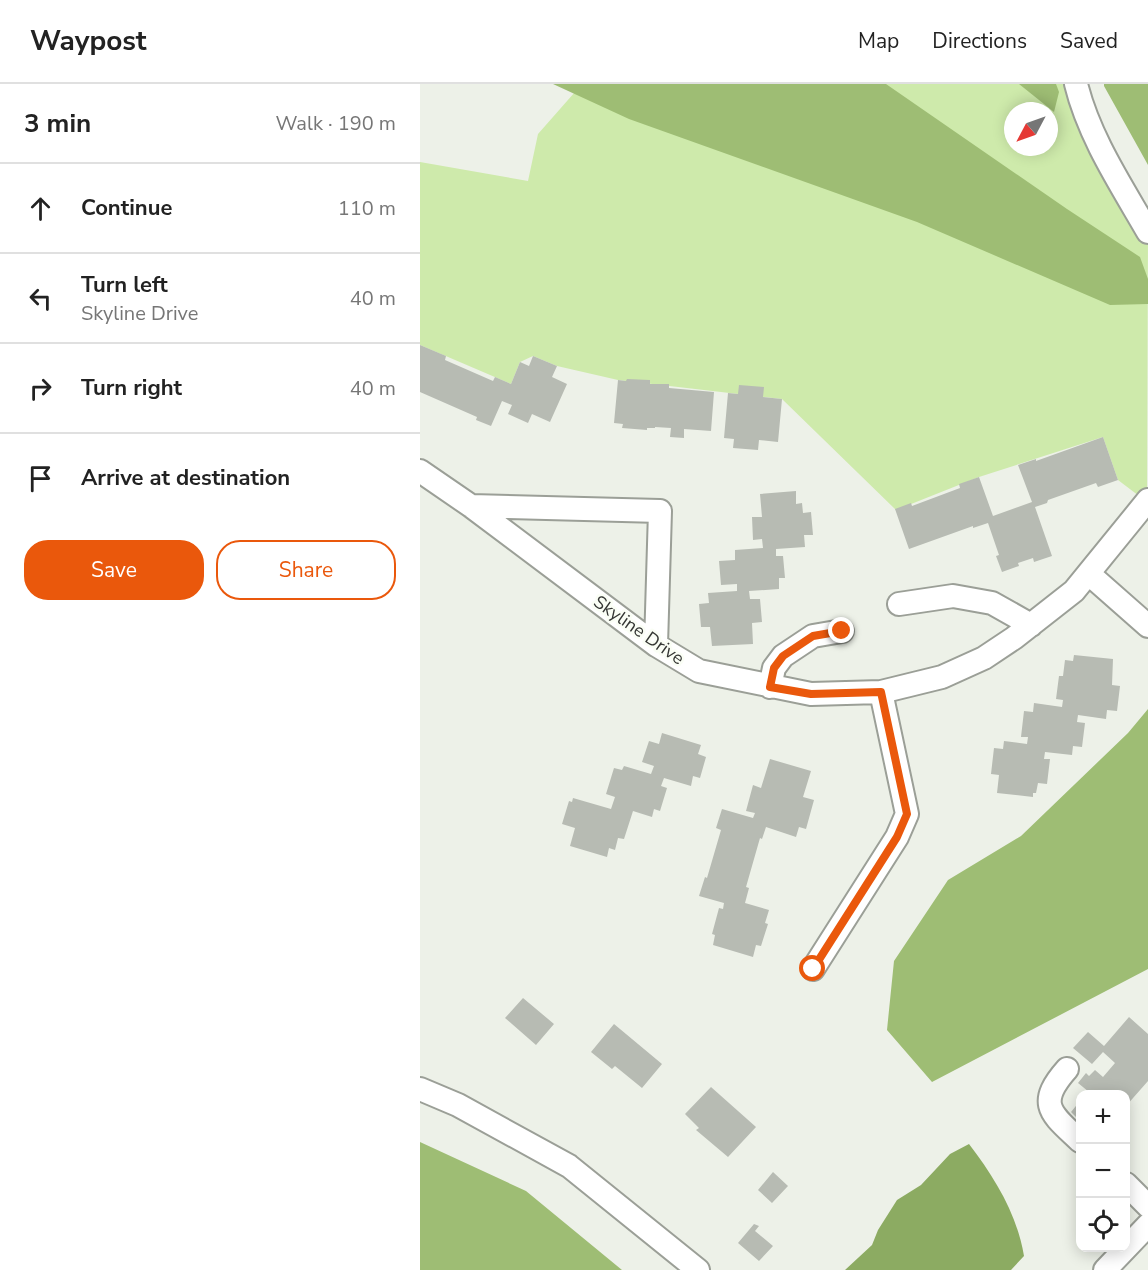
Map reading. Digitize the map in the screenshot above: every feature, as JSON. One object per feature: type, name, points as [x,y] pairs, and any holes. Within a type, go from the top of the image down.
[{"type":"street","points":[[1076,84],[1079,98],[1106,158],[1148,232]]},
{"type":"street","name":"Skyline Drive","points":[[420,471],[471,506],[656,645],[699,671],[811,694],[881,692],[942,677],[984,658],[1074,591],[1148,500]]},
{"type":"street","points":[[471,506],[660,511],[656,645]]},
{"type":"street","points":[[1089,574],[1148,626]]},
{"type":"street","points":[[898,604],[953,596],[992,603],[1031,625]]},
{"type":"street","points":[[770,687],[774,668],[783,656],[813,636],[842,631]]},
{"type":"street","points":[[813,969],[897,837],[907,814],[881,692]]},
{"type":"street","points":[[1067,1069],[1055,1083],[1049,1107],[1052,1114],[1076,1137]]},
{"type":"street","points":[[420,1089],[458,1105],[569,1166],[698,1270]]},
{"type":"street","points":[[1130,1189],[1148,1206]]},
{"type":"street","points":[[1105,1270],[1148,1225]]},
{"type":"shaded area","points":[[553,84],[886,84],[1140,257],[1148,279],[1148,304],[1110,305],[917,222],[629,119]]},
{"type":"shaded area","points":[[582,84],[1076,84],[1148,232],[1147,502],[1118,480],[1103,437],[979,477],[896,510],[782,399],[618,380],[557,366],[533,356],[520,362],[511,384],[420,345],[420,162],[528,181],[538,134]]},
{"type":"shaded area","points":[[1019,84],[1056,84],[1059,92],[1056,102],[1042,102]]},
{"type":"shaded area","points":[[1104,84],[1148,84],[1148,165],[1104,86]]},
{"type":"shaded area","points":[[1148,709],[1148,969],[932,1082],[887,1030],[894,961],[948,880],[1021,836],[1128,733]]},
{"type":"shaded area","points":[[420,1142],[526,1191],[622,1270],[420,1270]]},
{"type":"shaded area","points":[[969,1144],[1004,1197],[1021,1241],[1024,1256],[1011,1270],[845,1270],[872,1245],[878,1230],[897,1200],[921,1185],[950,1154]]},
{"type":"building","points":[[420,345],[446,356],[445,360],[493,381],[495,377],[511,384],[520,362],[529,366],[533,356],[557,366],[552,377],[567,384],[550,422],[532,414],[528,423],[508,414],[512,405],[502,401],[491,426],[476,420],[477,417],[420,392]]},
{"type":"building","points":[[627,379],[650,380],[650,384],[669,384],[669,388],[714,392],[711,431],[684,429],[684,438],[670,437],[671,428],[655,427],[647,428],[647,430],[622,428],[623,424],[614,423],[618,380],[626,381]]},
{"type":"building","points":[[739,385],[764,387],[763,397],[782,399],[778,442],[759,440],[758,450],[733,448],[734,439],[724,438],[728,393],[738,394]]},
{"type":"building","points":[[1103,437],[1118,480],[1098,487],[1096,483],[1035,507],[1052,556],[1034,562],[1033,558],[1002,572],[988,523],[973,528],[973,526],[909,549],[895,509],[911,503],[912,506],[960,488],[959,484],[979,477],[993,516],[1032,502],[1018,465],[1036,459],[1036,461]]},
{"type":"building","points":[[796,491],[796,504],[802,503],[803,513],[811,512],[813,535],[804,535],[805,547],[776,549],[776,556],[783,556],[785,578],[779,578],[779,589],[749,591],[750,599],[760,599],[762,622],[752,623],[753,644],[712,646],[710,627],[701,627],[699,604],[709,603],[708,593],[737,591],[737,584],[721,585],[719,561],[735,560],[735,550],[763,548],[762,539],[753,540],[752,517],[762,517],[760,494]]},
{"type":"building","points":[[1074,655],[1113,659],[1112,685],[1120,686],[1117,711],[1107,710],[1106,719],[1078,715],[1077,722],[1085,723],[1082,747],[1073,746],[1072,755],[1045,752],[1044,759],[1050,759],[1047,784],[1038,783],[1033,797],[997,793],[999,775],[991,774],[994,748],[1003,749],[1004,741],[1027,744],[1028,737],[1021,737],[1024,711],[1033,712],[1034,703],[1062,707],[1063,700],[1056,699],[1059,676],[1063,676],[1065,660],[1073,661]]},
{"type":"building","points":[[662,733],[701,745],[698,754],[706,757],[700,778],[693,776],[691,786],[664,778],[661,786],[667,788],[660,811],[654,809],[652,817],[633,811],[624,839],[618,838],[615,850],[609,848],[607,857],[570,846],[575,828],[562,824],[569,801],[572,802],[573,798],[611,809],[615,797],[606,794],[614,768],[622,770],[624,766],[651,774],[654,766],[642,762],[649,741],[659,744]]},
{"type":"building","points":[[770,759],[811,771],[803,797],[814,800],[806,829],[799,827],[796,837],[766,827],[762,839],[760,838],[746,887],[749,888],[745,903],[769,910],[765,923],[768,924],[761,946],[756,945],[753,957],[713,945],[715,935],[712,934],[719,908],[723,909],[724,903],[699,896],[705,877],[707,878],[721,830],[716,828],[722,809],[753,818],[755,813],[746,811],[753,785],[761,788]]},
{"type":"building","points":[[523,998],[554,1024],[536,1045],[505,1018]]},
{"type":"building","points":[[1129,1017],[1148,1034],[1148,1081],[1130,1101],[1130,1090],[1087,1090],[1078,1083],[1086,1073],[1089,1076],[1095,1070],[1103,1077],[1115,1063],[1103,1052],[1092,1064],[1073,1048],[1088,1032],[1104,1046]]},
{"type":"building","points":[[614,1024],[662,1064],[642,1088],[615,1066],[612,1069],[591,1052]]},
{"type":"building","points":[[711,1087],[756,1127],[728,1157],[696,1130],[699,1128],[685,1114]]},
{"type":"building","points":[[1076,1106],[1076,1117],[1071,1112]]},
{"type":"building","points":[[773,1172],[788,1186],[772,1203],[758,1190]]},
{"type":"building","points":[[754,1224],[759,1226],[755,1231],[773,1246],[759,1261],[738,1243]]},
{"type":"route","points":[[813,969],[897,837],[907,814],[881,692],[811,694],[770,687],[774,668],[783,656],[813,636],[842,631]]}]
